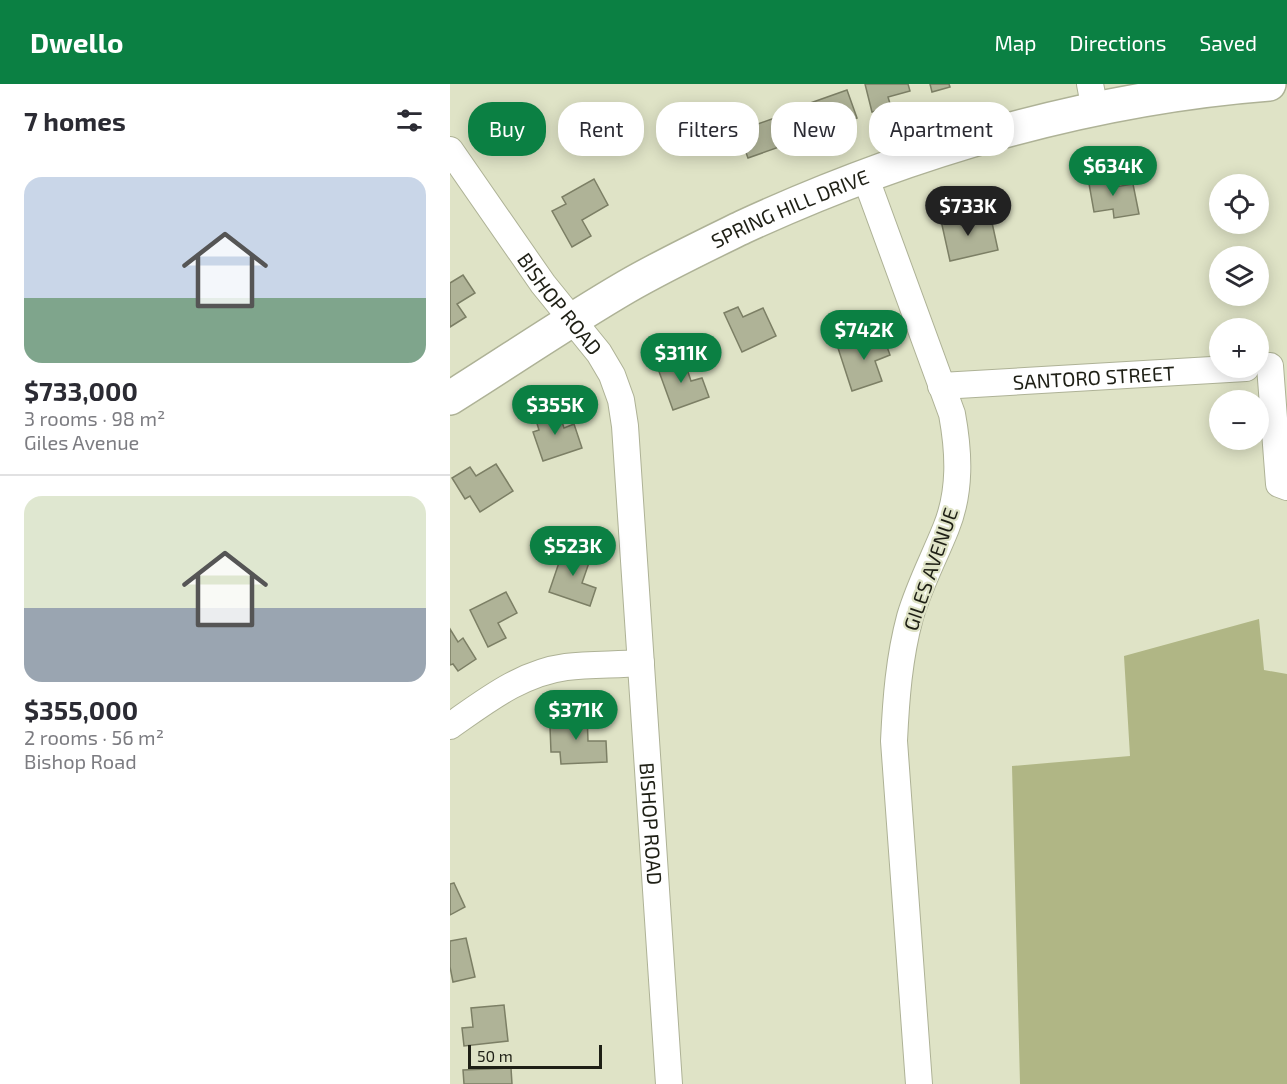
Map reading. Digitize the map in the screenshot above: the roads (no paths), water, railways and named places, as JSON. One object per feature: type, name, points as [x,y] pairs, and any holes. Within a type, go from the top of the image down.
[{"type":"main road","name":"SPRING HILL DRIVE","points":[[450,398],[626,287],[780,210],[865,176],[957,144],[1016,128],[1093,97],[1179,95],[1269,84]]},
{"type":"street","name":"BISHOP ROAD","points":[[450,150],[543,284],[599,353],[612,375],[621,400],[626,438],[669,1084]]},
{"type":"street","name":"GILES AVENUE","points":[[865,176],[952,414],[958,472],[954,501],[947,526],[925,573],[910,616],[901,657],[894,730],[919,1084]]},
{"type":"street","name":"SANTORO STREET","points":[[942,386],[1209,370]]},
{"type":"street","points":[[1267,378],[1279,484],[1287,487]]},
{"type":"street","points":[[450,726],[496,693],[540,672],[566,667],[640,663]]}]
